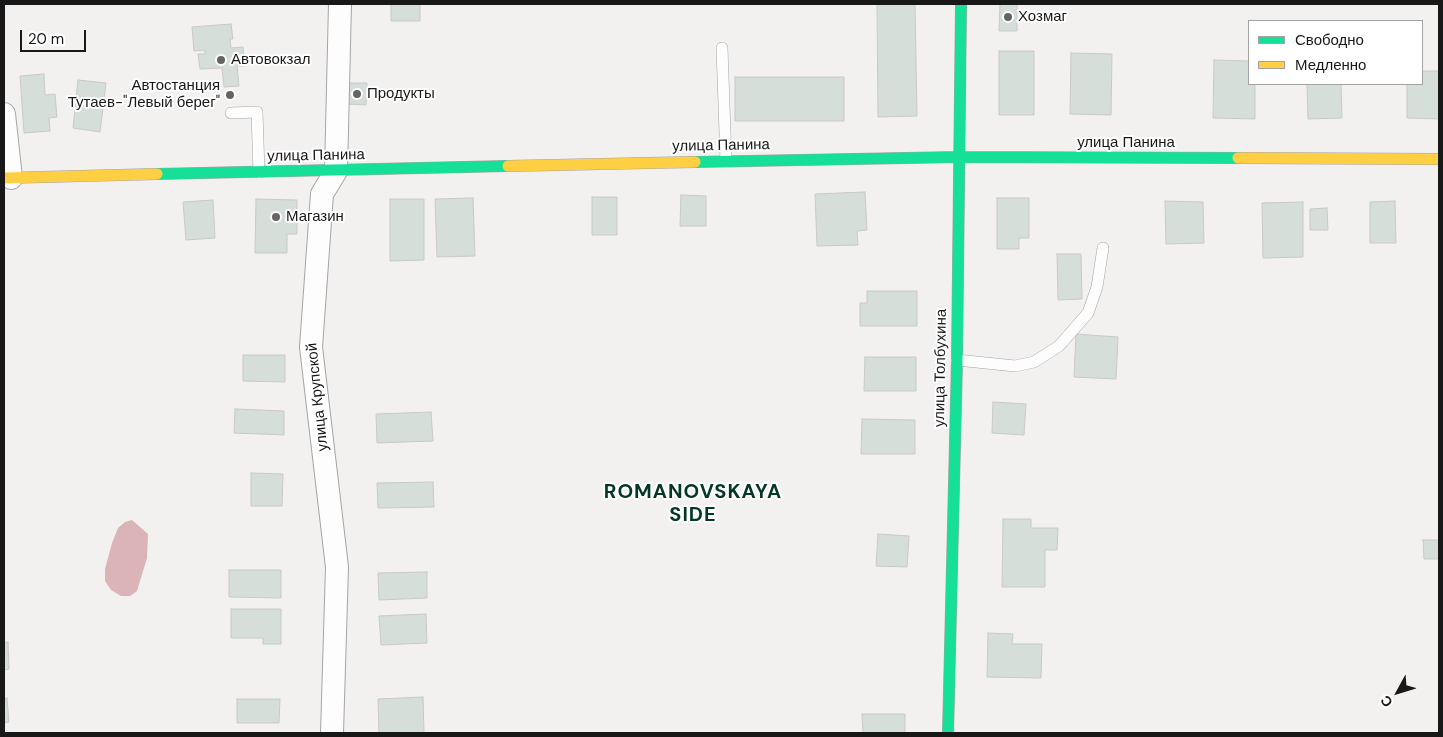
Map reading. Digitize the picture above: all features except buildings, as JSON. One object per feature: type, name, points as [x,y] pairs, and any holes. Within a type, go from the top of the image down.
[{"type":"street","name":"улица Крупской","points":[[332,733],[337,567],[311,346],[322,194],[336,171],[340,4]]},
{"type":"street","name":"улица Толбухина","points":[[948,733],[957,360],[962,4]]},
{"type":"street","points":[[4,114],[7,178]]},
{"type":"street","name":"улица Панина","points":[[7,178],[726,161],[959,158],[1439,159]]},
{"type":"lane","points":[[722,48],[726,161]]},
{"type":"lane","points":[[231,112],[257,112],[259,172]]},
{"type":"lane","points":[[957,360],[1015,366],[1034,362],[1058,346],[1088,313],[1097,287],[1103,248]]},
{"type":"shaded area","points":[[132,520],[148,534],[147,558],[137,591],[130,596],[121,596],[111,590],[105,581],[105,569],[118,528],[125,522]]},
{"type":"traffic: fast","points":[[948,733],[957,360],[961,4]]},
{"type":"traffic: fast","points":[[695,162],[959,157],[1238,158]]},
{"type":"traffic: fast","points":[[157,174],[508,166]]},
{"type":"traffic: slow","points":[[1238,158],[1439,159]]},
{"type":"traffic: slow","points":[[508,166],[695,162]]},
{"type":"traffic: slow","points":[[4,178],[157,174]]},
{"type":"place","name":"Хозмаг","points":[[1008,17]]},
{"type":"place","name":"Автовокзал","points":[[221,60]]},
{"type":"place","name":"Продукты","points":[[357,94]]},
{"type":"place","name":"Автостанция Тутаев-\"Левый берег\"","points":[[230,95]]},
{"type":"place","name":"Магазин","points":[[276,217]]},
{"type":"district","name":"ROMANOVSKAYA SIDE","points":[[693,504]]}]
